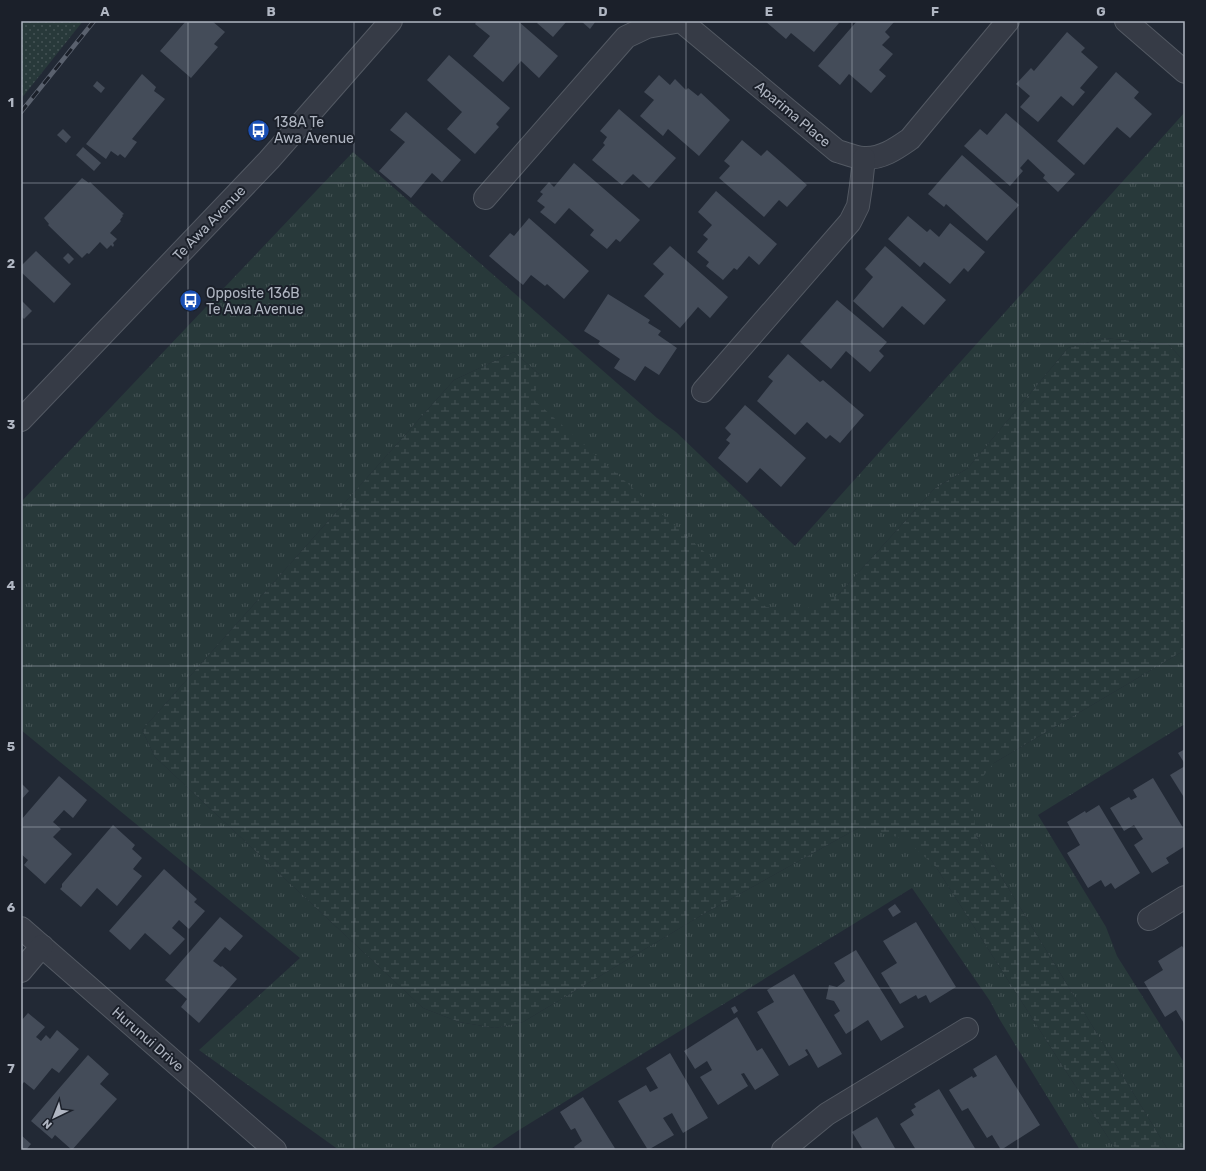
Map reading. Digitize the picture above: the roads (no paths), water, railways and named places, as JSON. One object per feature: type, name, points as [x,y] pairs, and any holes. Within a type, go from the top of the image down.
[{"type":"street","name":"Te Awa Avenue","points":[[21,420],[269,160],[390,21]]},
{"type":"street","name":"Aparima Place","points":[[681,21],[837,151],[864,158],[874,157],[890,152],[910,139],[1008,21]]},
{"type":"street","points":[[485,198],[626,37],[647,27],[681,21]]},
{"type":"street","points":[[1126,21],[1185,72]]},
{"type":"street","points":[[703,390],[850,222],[858,206],[862,186],[864,158]]},
{"type":"street","points":[[1150,919],[1185,897]]},
{"type":"street","name":"Hurunui Drive","points":[[21,928],[275,1150]]},
{"type":"street","points":[[21,971],[42,946]]},
{"type":"street","points":[[783,1150],[827,1114],[967,1029]]},
{"type":"railway","points":[[21,112],[94,21]]},
{"type":"place","name":"138A Te Awa Avenue","points":[[259,130]]},
{"type":"place","name":"Opposite 136B Te Awa Avenue","points":[[190,301]]}]
